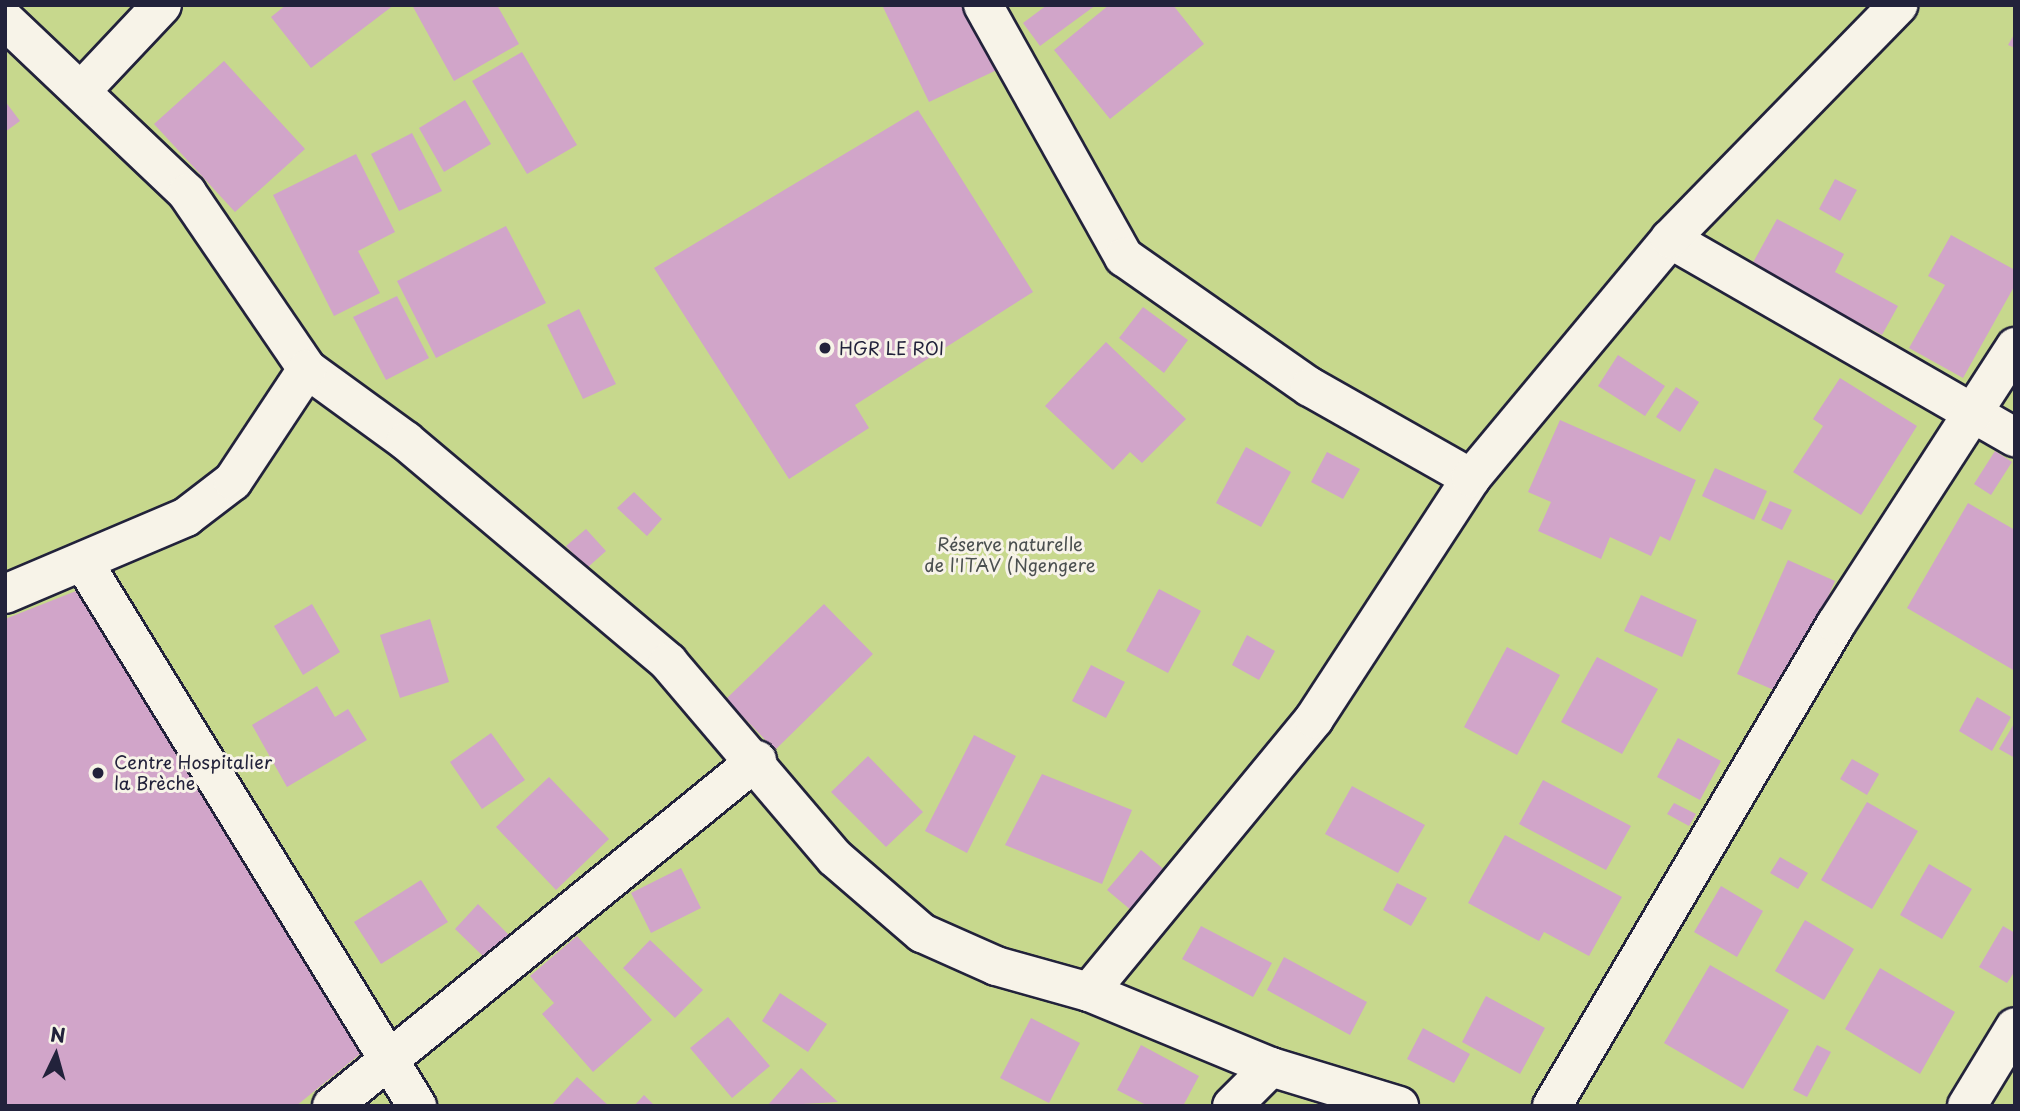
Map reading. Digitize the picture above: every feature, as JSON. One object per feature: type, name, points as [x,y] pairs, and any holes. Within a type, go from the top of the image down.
[{"type":"street","points":[[81,91],[162,5]]},
{"type":"street","points":[[983,5],[1124,257],[1310,387],[1471,478]]},
{"type":"street","points":[[1090,992],[1314,719],[1471,478],[1670,239],[1898,5]]},
{"type":"street","points":[[5,20],[187,193],[307,369],[406,441],[668,662],[757,760],[835,859],[922,933],[996,966],[1090,992],[1271,1067],[1399,1106]]},
{"type":"street","points":[[1670,239],[2015,437]]},
{"type":"street","points":[[1552,1106],[1836,624],[2015,347]]},
{"type":"street","points":[[5,594],[85,565],[186,517],[233,481],[307,369]]},
{"type":"street","points":[[85,565],[417,1106]]},
{"type":"street","points":[[332,1106],[389,1064],[757,760]]},
{"type":"street","points":[[1967,1106],[2015,1027]]},
{"type":"street","points":[[1232,1106],[1271,1067]]},
{"type":"green space","name":"Réserve naturelle de l'ITAV (Ngengere","points":[[5,5],[2015,5],[2015,1106],[5,1106]]},
{"type":"building","points":[[286,5],[394,5],[311,68],[271,17]]},
{"type":"building","points":[[412,5],[497,5],[519,44],[454,81]]},
{"type":"building","points":[[882,5],[970,5],[1001,68],[929,102]]},
{"type":"building","points":[[1047,5],[1096,5],[1040,46],[1023,23]]},
{"type":"building","points":[[1109,5],[1173,5],[1204,44],[1110,119],[1054,50]]},
{"type":"building","points":[[2015,33],[2015,48],[2008,45]]},
{"type":"building","points":[[522,52],[577,145],[527,174],[472,81]]},
{"type":"building","points":[[224,61],[305,149],[235,212],[154,124]]},
{"type":"building","points":[[465,100],[491,144],[444,172],[419,128]]},
{"type":"building","points":[[5,101],[20,121],[5,132]]},
{"type":"building","name":"HGR LE ROI","points":[[918,110],[1033,292],[855,405],[869,428],[789,479],[654,268]]},
{"type":"building","points":[[412,133],[442,191],[399,211],[371,154]]},
{"type":"building","points":[[356,154],[395,232],[358,251],[380,293],[334,316],[273,195]]},
{"type":"building","points":[[1835,179],[1857,190],[1840,221],[1819,209]]},
{"type":"building","points":[[1777,219],[1844,254],[1835,272],[1898,306],[1882,335],[1751,266]]},
{"type":"building","points":[[506,226],[546,303],[436,358],[397,281]]},
{"type":"building","points":[[1951,235],[2015,270],[2015,285],[1963,378],[1909,348],[1945,285],[1928,276]]},
{"type":"building","points":[[397,296],[429,358],[386,380],[353,317]]},
{"type":"building","points":[[1143,307],[1188,340],[1164,373],[1119,338]]},
{"type":"building","points":[[579,309],[616,384],[583,399],[547,325]]},
{"type":"building","points":[[1106,342],[1186,419],[1142,463],[1130,452],[1113,470],[1045,406]]},
{"type":"building","points":[[1618,355],[1665,386],[1645,416],[1598,386]]},
{"type":"building","points":[[1840,378],[1917,426],[1861,515],[1793,472],[1823,426],[1813,419]]},
{"type":"building","points":[[1676,387],[1699,402],[1680,432],[1656,417]]},
{"type":"building","points":[[1560,420],[1696,480],[1670,541],[1660,536],[1651,556],[1610,537],[1601,559],[1538,531],[1551,502],[1528,492]]},
{"type":"building","points":[[1246,447],[1291,472],[1261,527],[1216,503]]},
{"type":"building","points":[[1995,451],[2012,462],[1991,495],[1974,484]]},
{"type":"building","points":[[1327,452],[1360,469],[1343,499],[1311,482]]},
{"type":"building","points":[[1715,468],[1767,491],[1754,520],[1702,496]]},
{"type":"building","points":[[634,492],[662,519],[647,536],[617,508]]},
{"type":"building","points":[[1770,501],[1792,510],[1782,530],[1761,520]]},
{"type":"building","points":[[1968,503],[2015,530],[2015,671],[1907,608]]},
{"type":"building","points":[[586,529],[606,551],[587,568],[566,546]]},
{"type":"building","points":[[1788,560],[1835,581],[1785,695],[1737,674]]},
{"type":"building","points":[[1159,589],[1201,611],[1168,673],[1126,651]]},
{"type":"building","name":"Centre Hospitalier la Brèche","points":[[76,591],[360,1054],[296,1106],[5,1106],[5,619]]},
{"type":"building","points":[[1641,595],[1697,620],[1682,657],[1624,631]]},
{"type":"building","points":[[312,604],[340,652],[303,675],[274,626]]},
{"type":"building","points":[[824,604],[873,654],[775,750],[726,699]]},
{"type":"building","points":[[430,619],[449,682],[400,698],[380,635]]},
{"type":"building","points":[[1247,635],[1275,651],[1259,680],[1232,665]]},
{"type":"building","points":[[1507,647],[1560,675],[1517,755],[1464,727]]},
{"type":"building","points":[[1597,657],[1658,689],[1622,754],[1561,722]]},
{"type":"building","points":[[1091,665],[1125,682],[1106,718],[1072,701]]},
{"type":"building","points":[[317,686],[335,717],[348,709],[367,740],[287,787],[252,725]]},
{"type":"building","points":[[1977,697],[2011,717],[1992,751],[1959,731]]},
{"type":"building","points":[[2015,722],[2015,758],[1999,749]]},
{"type":"building","points":[[491,733],[525,780],[482,809],[450,762]]},
{"type":"building","points":[[974,735],[1016,756],[967,853],[925,831]]},
{"type":"building","points":[[1678,738],[1721,761],[1700,800],[1657,777]]},
{"type":"building","points":[[868,756],[923,812],[886,847],[831,792]]},
{"type":"building","points":[[1852,759],[1879,774],[1867,795],[1840,779]]},
{"type":"building","points":[[1042,774],[1132,810],[1102,884],[1005,845]]},
{"type":"building","points":[[549,777],[609,839],[556,890],[496,827]]},
{"type":"building","points":[[1543,780],[1631,826],[1606,870],[1519,824]]},
{"type":"building","points":[[1352,786],[1425,825],[1398,873],[1325,834]]},
{"type":"building","points":[[1867,802],[1918,831],[1872,909],[1821,880]]},
{"type":"building","points":[[1674,803],[1696,814],[1689,826],[1667,814]]},
{"type":"building","points":[[1505,835],[1622,897],[1589,956],[1544,932],[1539,941],[1468,903]]},
{"type":"building","points":[[1141,850],[1167,872],[1132,911],[1107,890]]},
{"type":"building","points":[[1780,857],[1808,873],[1798,889],[1770,873]]},
{"type":"building","points":[[1929,864],[1972,889],[1942,939],[1900,915]]},
{"type":"building","points":[[681,868],[701,908],[651,933],[631,893]]},
{"type":"building","points":[[421,880],[448,922],[381,964],[354,922]]},
{"type":"building","points":[[1397,883],[1427,898],[1411,926],[1383,910]]},
{"type":"building","points":[[1721,886],[1763,911],[1737,957],[1694,932]]},
{"type":"building","points":[[478,904],[509,935],[485,958],[455,929]]},
{"type":"building","points":[[1805,920],[1854,949],[1824,1000],[1775,971]]},
{"type":"building","points":[[1201,926],[1272,963],[1253,997],[1182,959]]},
{"type":"building","points":[[2003,926],[2015,933],[2015,971],[2007,983],[1979,967]]},
{"type":"building","points":[[577,936],[652,1020],[593,1072],[542,1014],[554,1003],[530,976]]},
{"type":"building","points":[[650,940],[703,990],[675,1018],[623,968]]},
{"type":"building","points":[[1284,957],[1367,1002],[1350,1035],[1267,990]]},
{"type":"building","points":[[1710,965],[1789,1010],[1743,1089],[1664,1043]]},
{"type":"building","points":[[1880,968],[1955,1012],[1920,1074],[1845,1029]]},
{"type":"building","points":[[780,993],[827,1024],[808,1052],[762,1021]]},
{"type":"building","points":[[1486,996],[1545,1028],[1520,1074],[1462,1042]]},
{"type":"building","points":[[728,1017],[770,1066],[732,1098],[690,1048]]},
{"type":"building","points":[[1031,1018],[1080,1043],[1049,1103],[1000,1078]]},
{"type":"building","points":[[1423,1028],[1470,1054],[1454,1083],[1407,1059]]},
{"type":"building","points":[[1141,1045],[1199,1076],[1183,1106],[1148,1106],[1117,1090]]},
{"type":"building","points":[[1817,1045],[1831,1052],[1807,1097],[1793,1090]]},
{"type":"building","points":[[801,1068],[838,1102],[767,1106]]},
{"type":"building","points":[[577,1077],[609,1106],[551,1106]]},
{"type":"building","points":[[644,1095],[655,1106],[634,1106]]},
{"type":"place","name":"HGR LE ROI","points":[[825,348]]},
{"type":"place","name":"Centre Hospitalier la Brèche","points":[[98,773]]}]
